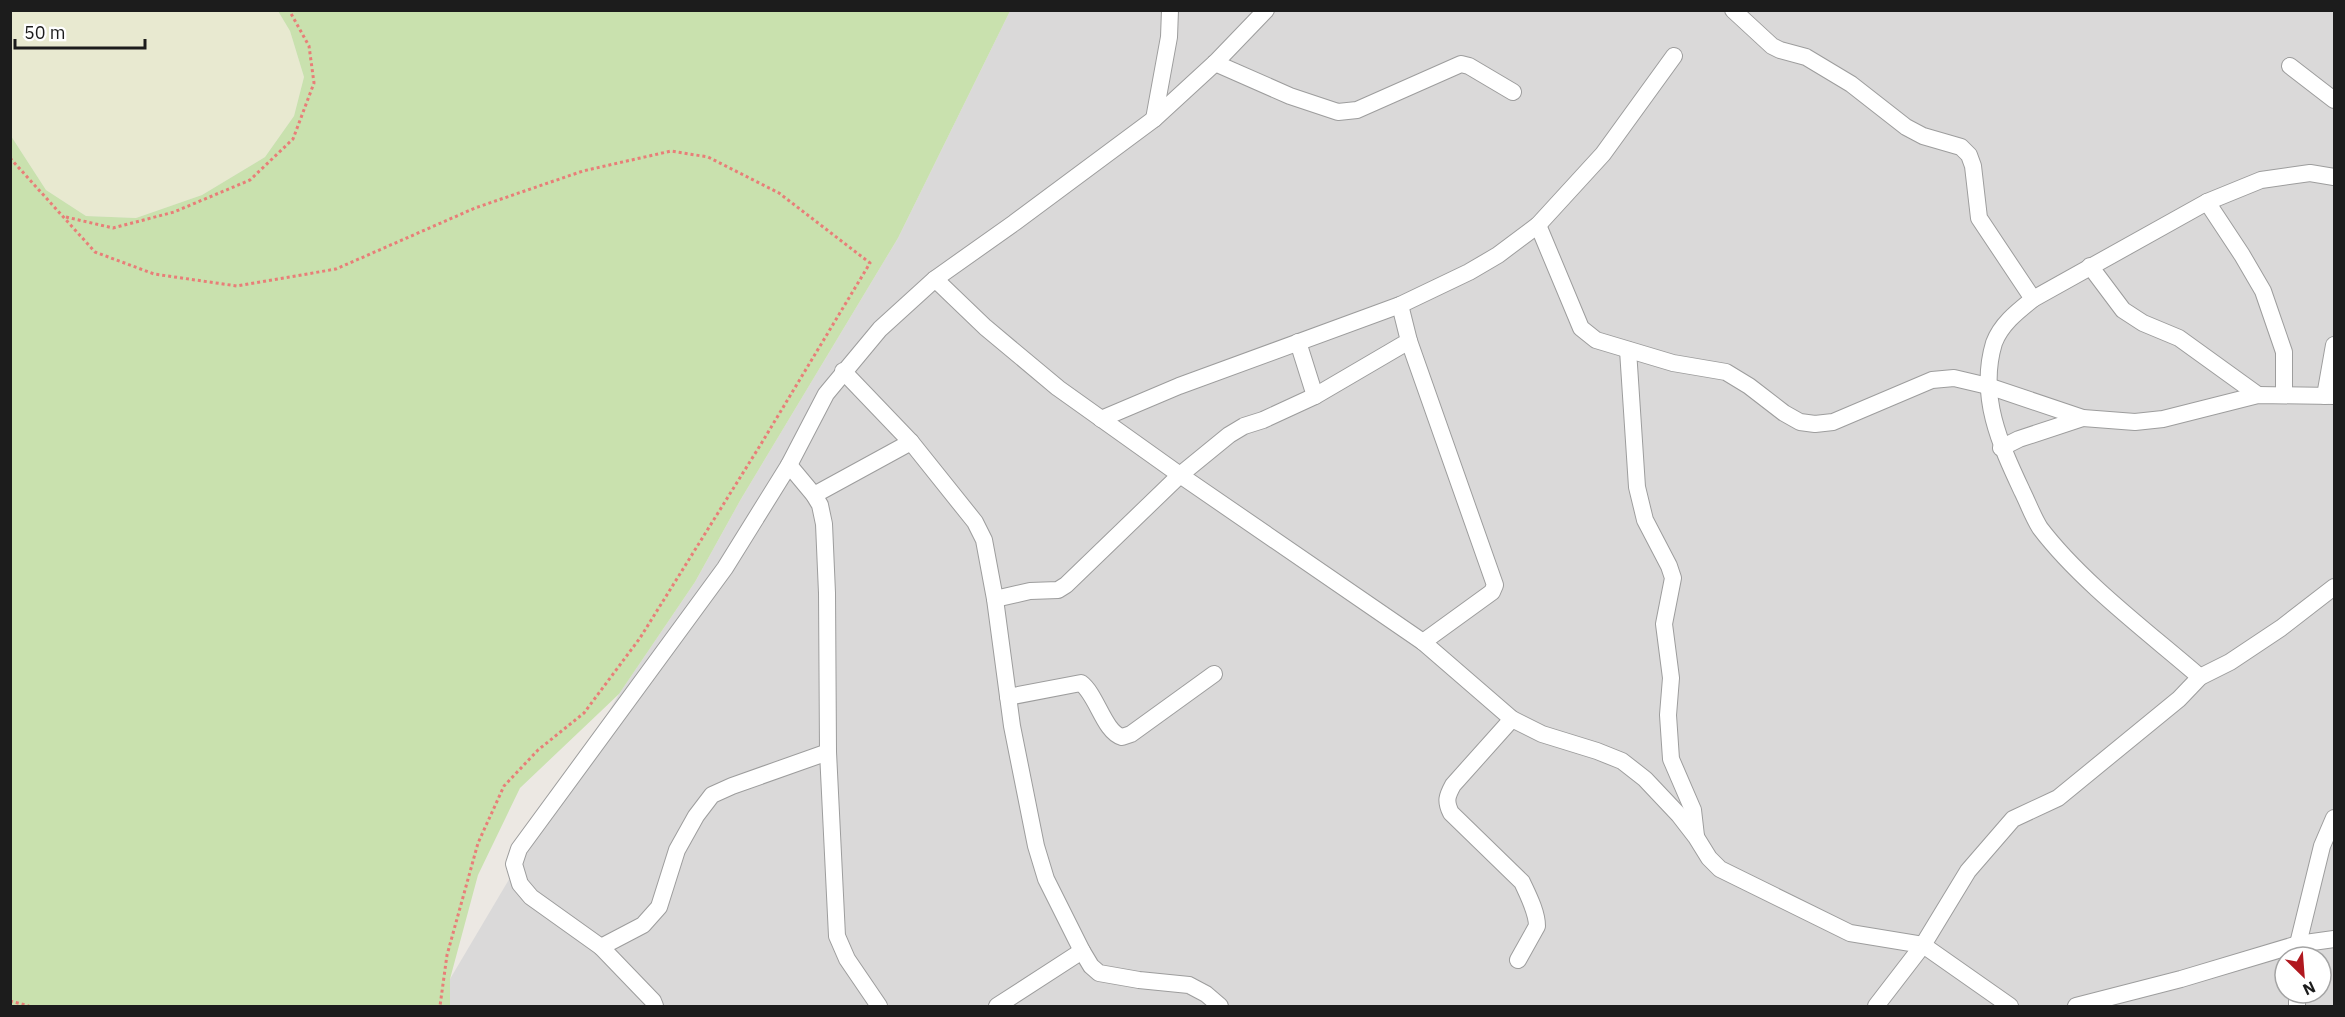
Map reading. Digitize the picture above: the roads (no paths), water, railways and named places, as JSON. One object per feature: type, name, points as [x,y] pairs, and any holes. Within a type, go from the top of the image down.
[{"type":"street","points":[[1154,118],[1169,37],[1170,10]]},
{"type":"street","points":[[655,1006],[653,1001],[601,947],[531,897],[520,884],[514,864],[519,849],[725,568],[789,465],[826,394],[880,329],[935,279],[1154,118],[1215,63],[1266,10]]},
{"type":"street","points":[[1733,10],[1772,46],[1806,57],[1851,84],[1906,127],[1923,136],[1961,147],[1969,155],[1973,166],[1979,218],[2033,299]]},
{"type":"street","points":[[1101,419],[1179,386],[1400,305],[1479,267],[1498,255],[1538,225],[1603,154],[1674,56]]},
{"type":"street","points":[[1215,63],[1290,96],[1338,112],[1357,110],[1461,64],[1513,92]]},
{"type":"street","points":[[2290,66],[2334,100]]},
{"type":"street","points":[[2200,676],[2069,561],[2039,526],[2001,448],[1992,419],[1988,386],[1995,342],[2008,320],[2033,299],[2207,202],[2261,180],[2310,173],[2334,177]]},
{"type":"street","points":[[2207,202],[2263,291],[2284,352],[2284,395]]},
{"type":"street","points":[[1538,225],[1581,328],[1596,340],[1673,363],[1726,372],[1800,422],[1815,424],[1833,422],[1932,380],[1954,378],[1988,386],[2083,418],[2135,422],[2163,419],[2258,394],[2330,396],[2334,345]]},
{"type":"street","points":[[2090,266],[2123,310],[2143,323],[2179,338],[2258,394]]},
{"type":"street","points":[[935,279],[986,327],[1058,388],[1423,642],[1512,718],[1542,734],[1622,761],[1645,779],[1696,837],[1709,858],[1720,868],[1850,933],[1923,945],[2010,1006]]},
{"type":"street","points":[[1400,305],[1409,341],[1495,585],[1492,592],[1423,642]]},
{"type":"street","points":[[995,599],[1030,591],[1058,590],[1066,585],[1180,475],[1244,426],[1263,420],[1315,396],[1409,341]]},
{"type":"street","points":[[1298,342],[1315,396]]},
{"type":"street","points":[[1628,350],[1641,507],[1673,578],[1664,624],[1671,678],[1668,715],[1671,759],[1694,810],[1696,837]]},
{"type":"street","points":[[843,371],[911,442],[975,522],[986,548],[1008,697],[1036,846],[1046,879],[1082,951],[1091,966],[1099,973],[1189,986],[1206,994],[1220,1006]]},
{"type":"street","points":[[2001,448],[2019,439],[2083,418]]},
{"type":"street","points":[[814,495],[911,442]]},
{"type":"street","points":[[789,465],[820,505],[824,524],[828,752],[837,936],[847,959],[879,1006]]},
{"type":"street","points":[[1876,1006],[1923,945],[1968,871],[2013,819],[2058,798],[2179,699],[2200,676],[2230,662],[2272,634],[2334,587]]},
{"type":"street","points":[[1008,697],[1081,683],[1088,689],[1113,732],[1122,737],[1131,734],[1214,674]]},
{"type":"street","points":[[1512,718],[1453,785],[1447,797],[1447,805],[1451,813],[1522,882],[1537,920],[1537,927],[1518,960]]},
{"type":"street","points":[[601,947],[643,925],[659,907],[671,876],[677,850],[696,816],[712,795],[828,752]]},
{"type":"street","points":[[2299,945],[2322,846],[2334,818]]},
{"type":"street","points":[[2314,945],[2334,939]]},
{"type":"street","points":[[997,1006],[1082,951]]},
{"type":"street","points":[[2076,1006],[2273,956]]}]
